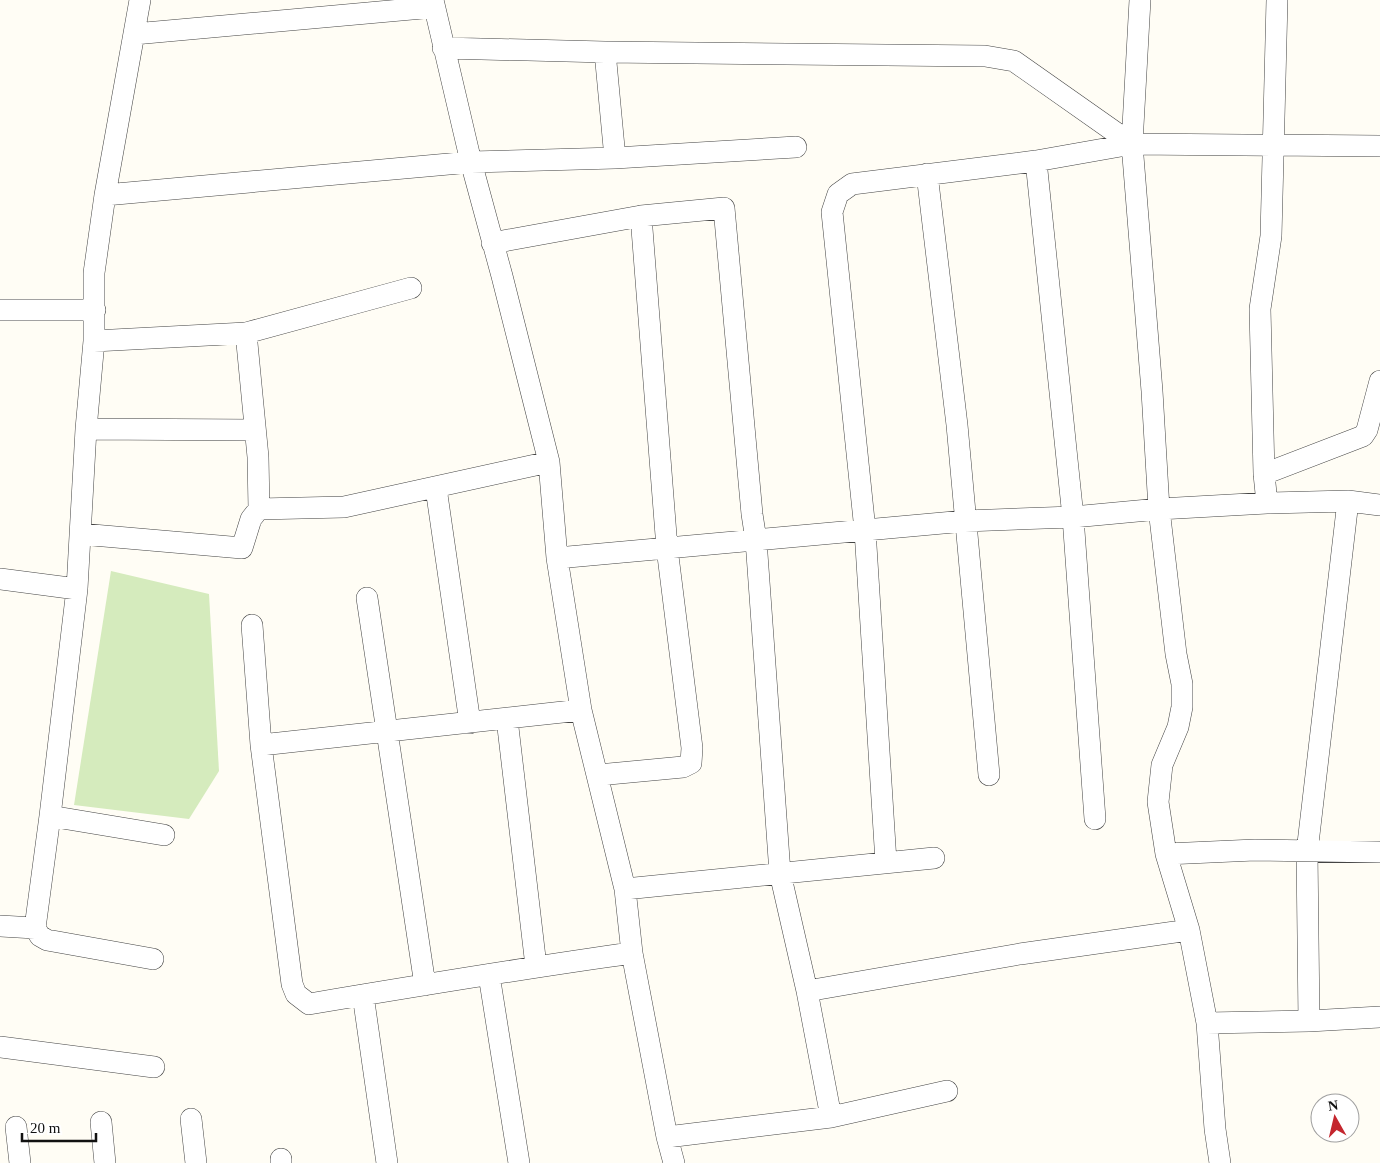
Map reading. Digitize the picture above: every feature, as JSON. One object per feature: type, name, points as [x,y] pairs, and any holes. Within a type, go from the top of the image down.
[{"type":"street","points":[[140,0],[105,195],[94,273],[94,342],[86,429],[77,589],[36,928],[40,936],[47,940],[153,959]]},
{"type":"street","points":[[1140,0],[1132,144],[1152,391],[1159,509],[1176,654],[1182,684],[1182,707],[1178,727],[1162,765],[1158,802],[1166,854],[1189,930],[1206,1023],[1220,1163]]},
{"type":"street","points":[[1267,503],[1264,474],[1260,309],[1271,236],[1277,0]]},
{"type":"street","points":[[134,34],[434,3],[471,162],[549,462],[557,558],[581,710],[624,889],[632,953],[667,1137],[674,1163]]},
{"type":"street","points":[[443,48],[605,52],[985,56],[1014,61],[1132,144]]},
{"type":"street","points":[[605,52],[615,158]]},
{"type":"street","points":[[886,862],[865,530],[832,212],[838,194],[852,184],[1036,161],[1132,144],[1380,146]]},
{"type":"street","points":[[105,195],[471,162],[615,158],[796,146]]},
{"type":"street","points":[[1036,161],[1073,517],[1096,819]]},
{"type":"street","points":[[927,174],[957,425],[989,775]]},
{"type":"street","points":[[492,243],[641,216],[724,208],[756,540],[780,873],[807,991],[831,1117]]},
{"type":"street","points":[[598,775],[683,767],[691,763],[692,748],[667,548],[641,216]]},
{"type":"street","points":[[94,342],[246,333],[412,288]]},
{"type":"street","points":[[0,310],[95,310]]},
{"type":"street","points":[[81,534],[242,548],[251,519],[259,509],[258,457],[246,333]]},
{"type":"street","points":[[1264,474],[1362,436],[1367,430],[1380,381]]},
{"type":"street","points":[[86,429],[255,430]]},
{"type":"street","points":[[259,509],[344,507],[549,462]]},
{"type":"street","points":[[436,488],[470,723]]},
{"type":"street","points":[[557,558],[965,521],[1073,517],[1159,509],[1267,503],[1348,501],[1380,505]]},
{"type":"street","points":[[1309,1021],[1307,852],[1348,501]]},
{"type":"street","points":[[0,579],[77,589]]},
{"type":"street","points":[[367,598],[425,985]]},
{"type":"street","points":[[252,625],[261,745],[292,984],[296,994],[309,1004],[489,976],[536,966],[632,953]]},
{"type":"street","points":[[261,745],[581,710]]},
{"type":"street","points":[[507,719],[536,966]]},
{"type":"street","points":[[50,816],[164,835]]},
{"type":"street","points":[[1166,854],[1255,850],[1380,852]]},
{"type":"street","points":[[624,889],[934,858]]},
{"type":"street","points":[[0,926],[36,928]]},
{"type":"street","points":[[807,991],[1020,954],[1189,930]]},
{"type":"street","points":[[489,976],[519,1163]]},
{"type":"street","points":[[364,995],[387,1163]]},
{"type":"street","points":[[1206,1023],[1309,1021],[1380,1017]]},
{"type":"street","points":[[0,1047],[154,1067]]},
{"type":"street","points":[[667,1137],[831,1117],[947,1091]]},
{"type":"street","points":[[191,1119],[196,1163]]},
{"type":"street","points":[[101,1122],[105,1163]]},
{"type":"street","points":[[16,1128],[20,1163]]},
{"type":"green space","points":[[111,571],[209,594],[219,771],[189,819],[74,805]]}]
